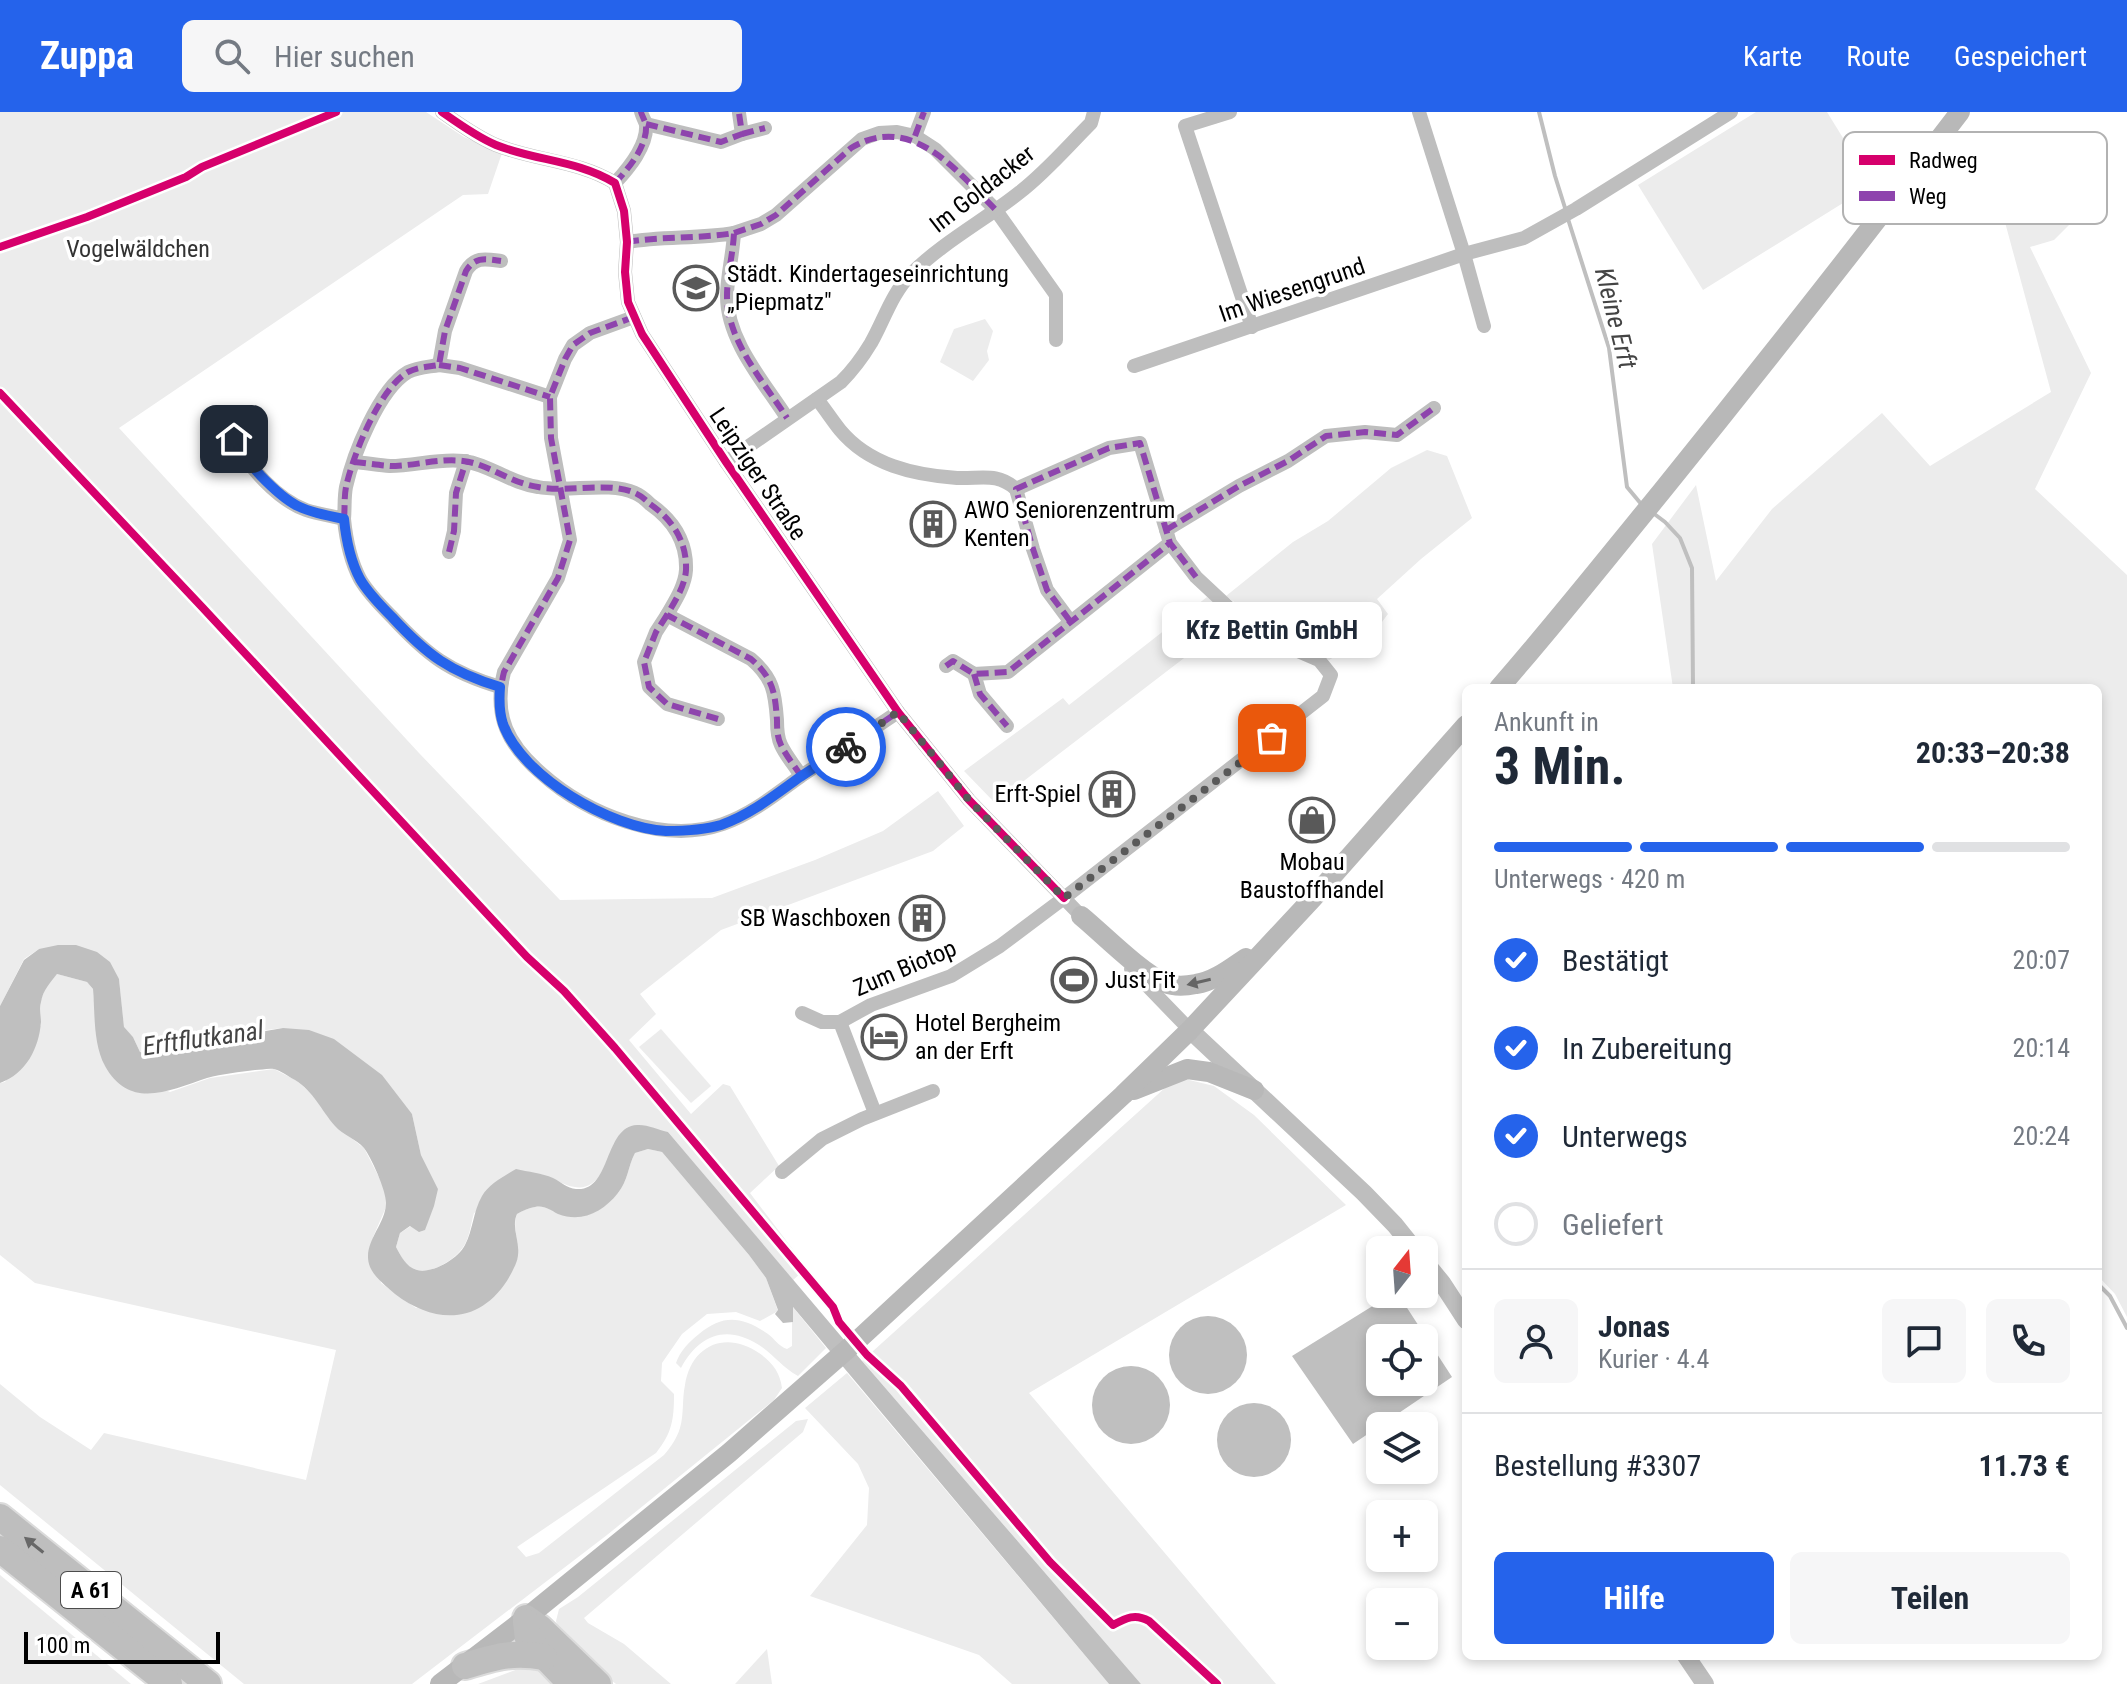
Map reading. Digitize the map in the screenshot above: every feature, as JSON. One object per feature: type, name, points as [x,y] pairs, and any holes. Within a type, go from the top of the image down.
[{"type":"highway","name":"A 61","points":[[0,1517],[208,1684]]},
{"type":"highway","name":"A 61","points":[[0,1549],[169,1684]]},
{"type":"highway","points":[[526,1618],[528,1639],[571,1684]]},
{"type":"highway","points":[[526,1618],[598,1684]]},
{"type":"highway","points":[[465,1666],[506,1654],[544,1657]]},
{"type":"main road","points":[[1944,132],[1958,113]]},
{"type":"main road","points":[[1503,684],[1554,626],[1874,224]]},
{"type":"main road","points":[[440,1684],[729,1453],[859,1339],[1123,1095],[1190,1030],[1313,898],[1462,730]]},
{"type":"main road","points":[[1081,916],[1139,964],[1173,986],[1199,984],[1213,979],[1267,946]]},
{"type":"main road","points":[[1123,1095],[1187,1069],[1209,1072],[1254,1090]]},
{"type":"street","points":[[442,112],[495,145],[576,165],[615,183],[638,153],[643,118],[721,142],[765,128]]},
{"type":"street","points":[[915,136],[924,112]]},
{"type":"street","name":"Im Goldacker","points":[[726,462],[841,382],[856,367],[911,273],[1021,191],[1091,123],[1094,112]]},
{"type":"street","points":[[1230,112],[1185,126],[1252,327]]},
{"type":"street","points":[[1419,112],[1484,326]]},
{"type":"street","name":"Im Wiesengrund","points":[[1134,366],[1464,254],[1524,238],[1731,112]]},
{"type":"street","points":[[739,113],[742,134]]},
{"type":"street","points":[[627,242],[708,238],[761,224],[776,215],[862,139],[879,133],[897,132],[915,136],[935,149],[995,209],[1056,295],[1056,340]]},
{"type":"street","name":"Leipziger Straße","points":[[615,183],[624,211],[628,302],[642,334],[726,462],[898,712],[969,800],[1190,1030]]},
{"type":"street","points":[[734,233],[727,295],[730,322],[748,359],[787,418]]},
{"type":"street","points":[[439,365],[445,331],[466,271],[475,260],[501,261]]},
{"type":"street","points":[[634,317],[590,333],[573,345],[550,397],[551,438],[570,540],[550,593],[508,663],[500,687],[500,711],[513,743],[530,764],[557,787],[615,818],[665,831],[700,829],[722,824],[765,802],[898,712]]},
{"type":"street","points":[[500,687],[459,673],[439,662],[418,645],[360,579],[349,552],[344,519],[345,491],[354,462],[383,396],[392,384],[407,373],[439,365],[460,368],[550,397]]},
{"type":"street","points":[[817,399],[840,431],[859,448],[886,464],[926,474],[1007,481],[1016,489],[1047,590],[1070,621]]},
{"type":"street","points":[[946,666],[953,661],[974,674],[1008,672],[1168,536],[1239,486],[1288,461],[1326,436],[1365,432],[1397,435],[1434,408]]},
{"type":"street","points":[[234,439],[245,460],[281,497],[308,511],[344,519]]},
{"type":"street","points":[[1016,489],[1109,448],[1140,443],[1168,536]]},
{"type":"street","points":[[354,462],[392,466],[466,461],[526,485],[613,489],[635,493],[655,507],[679,531],[686,572],[680,592],[656,632],[644,662],[649,687],[667,704],[718,719]]},
{"type":"street","points":[[449,552],[454,531],[456,493],[466,461]]},
{"type":"street","name":"Zum Biotop","points":[[802,1013],[822,1022],[840,1022],[871,1005],[951,976],[1000,946],[1064,898],[1323,696],[1331,675],[1319,660],[1275,641],[1241,619],[1196,577],[1168,536]]},
{"type":"street","points":[[667,615],[751,659],[762,668],[769,677],[776,698],[780,744],[801,776]]},
{"type":"street","points":[[974,674],[980,694],[1007,726]]},
{"type":"street","name":"Zum Biotop","points":[[840,1022],[875,1113]]},
{"type":"street","points":[[1190,1030],[1364,1193],[1404,1236]]},
{"type":"street","points":[[782,1172],[822,1139],[875,1113],[933,1091]]},
{"type":"street","points":[[1438,1278],[1462,1314]]},
{"type":"street","points":[[1689,1660],[1705,1684]]},
{"type":"green space","name":"Vogelwäldchen","points":[[0,112],[426,112],[464,137],[502,153],[488,194],[463,195],[119,428],[419,753],[560,900],[712,898],[883,831],[938,791],[964,826],[933,851],[721,930],[640,994],[656,1014],[629,1040],[691,1114],[723,1084],[730,1086],[779,1166],[750,1193],[807,1268],[793,1280],[668,1132],[614,1143],[599,1176],[586,1187],[566,1185],[552,1178],[474,1213],[467,1240],[457,1255],[430,1270],[413,1269],[396,1247],[400,1233],[411,1226],[438,1189],[421,1155],[412,1114],[283,1028],[140,1052],[133,1037],[124,1028],[119,979],[39,949],[24,959],[0,1006]]},
{"type":"green space","points":[[1756,112],[1827,112],[1843,138],[1843,203],[1703,290],[1638,185]]},
{"type":"green space","points":[[2005,224],[2069,225],[2054,240],[2030,247],[2091,373],[2035,489],[2127,575],[2127,1317],[2115,1294],[2102,1280],[2102,684],[1672,684],[1652,544],[1696,485],[1716,581],[1772,509],[1882,413],[1930,466],[2051,392]]},
{"type":"green space","points":[[985,319],[993,331],[987,351],[989,360],[973,381],[940,362],[954,329]]},
{"type":"green space","points":[[1427,450],[1447,456],[1472,518],[1377,599],[1388,614],[1357,655],[1339,654],[1329,660],[1276,630],[1226,596],[1293,542],[1328,521],[1391,468]]},
{"type":"green space","points":[[1207,597],[1235,619],[995,803],[964,771],[1063,698],[1069,705]]},
{"type":"green space","points":[[57,974],[87,982],[93,989],[97,1040],[105,1066],[170,1092],[210,1078],[274,1069],[297,1081],[313,1095],[337,1127],[364,1148],[385,1189],[387,1205],[373,1237],[381,1283],[416,1308],[511,1273],[518,1256],[517,1214],[544,1207],[567,1216],[591,1214],[612,1200],[621,1188],[635,1153],[648,1149],[662,1152],[749,1255],[766,1278],[778,1311],[760,1321],[736,1312],[707,1314],[682,1334],[662,1363],[661,1381],[674,1394],[671,1426],[666,1439],[656,1453],[517,1547],[526,1557],[539,1553],[664,1455],[680,1428],[689,1371],[702,1351],[723,1342],[747,1346],[771,1364],[782,1388],[774,1400],[607,1535],[412,1684],[244,1684],[0,1485],[0,1384],[40,1417],[91,1450],[104,1433],[306,1480],[336,1350],[35,1283],[0,1255],[0,1083],[5,1082],[41,1025],[40,1002],[46,986]]},
{"type":"green space","points":[[661,1029],[711,1086],[691,1103],[639,1047]]},
{"type":"green space","points":[[1177,1077],[1214,1086],[1254,1115],[1346,1205],[1029,1393],[1276,1684],[1141,1684],[862,1361]]},
{"type":"green space","points":[[792,1306],[826,1348],[798,1376],[759,1345],[735,1335],[714,1336],[696,1348],[681,1368],[676,1363],[695,1337],[725,1320],[750,1324],[787,1349],[792,1346]]},
{"type":"green space","points":[[847,1373],[1109,1684],[1012,1684],[979,1655],[810,1596],[867,1525],[869,1488],[858,1464],[805,1408]]},
{"type":"green space","points":[[808,1419],[803,1432],[584,1618],[624,1644],[671,1684],[616,1684],[580,1656],[559,1632],[556,1621],[559,1609],[578,1597],[796,1421]]},
{"type":"green space","points":[[0,1575],[131,1684],[0,1684]]},
{"type":"green space","points":[[767,1649],[772,1684],[735,1684]]},
{"type":"green space","points":[[523,1660],[536,1662],[562,1684],[478,1684],[518,1669]]},
{"type":"shaded area","points":[[76,945],[97,952],[110,962],[119,979],[124,1027],[140,1052],[150,1054],[163,1048],[235,1033],[283,1028],[309,1030],[334,1039],[382,1075],[412,1114],[421,1155],[438,1189],[425,1230],[419,1232],[410,1226],[400,1233],[396,1247],[413,1269],[423,1271],[437,1268],[457,1255],[468,1239],[482,1196],[493,1184],[516,1169],[549,1176],[576,1189],[588,1187],[596,1181],[618,1136],[626,1128],[641,1125],[668,1132],[1141,1684],[1109,1684],[793,1307],[793,1322],[783,1323],[775,1314],[778,1310],[766,1278],[662,1152],[648,1149],[635,1153],[621,1188],[606,1206],[591,1214],[567,1216],[538,1207],[517,1214],[518,1257],[501,1289],[474,1310],[444,1315],[428,1312],[395,1294],[370,1267],[369,1251],[385,1212],[386,1199],[367,1152],[335,1126],[307,1090],[282,1072],[269,1069],[225,1074],[152,1093],[126,1089],[105,1066],[98,1048],[93,989],[87,982],[57,974],[42,998],[40,1032],[30,1059],[17,1073],[0,1083],[0,1006],[24,960],[39,949]]},
{"type":"shaded area","points":[[1369,1308],[1407,1308],[1418,1324],[1366,1324],[1366,1396],[1424,1396],[1400,1412],[1366,1412],[1366,1435],[1353,1444],[1292,1356]]},
{"type":"shaded area","points":[[1208,1316],[1223,1319],[1236,1327],[1244,1340],[1247,1355],[1244,1370],[1236,1383],[1223,1391],[1208,1394],[1193,1391],[1180,1383],[1172,1370],[1169,1355],[1172,1340],[1180,1327],[1193,1319]]},
{"type":"shaded area","points":[[1438,1355],[1452,1377],[1438,1386]]},
{"type":"shaded area","points":[[1131,1366],[1146,1369],[1159,1377],[1167,1390],[1170,1405],[1167,1420],[1159,1433],[1146,1441],[1131,1444],[1116,1441],[1103,1433],[1095,1420],[1092,1405],[1095,1390],[1103,1377],[1116,1369]]},
{"type":"shaded area","points":[[1254,1403],[1268,1406],[1280,1414],[1288,1426],[1291,1440],[1288,1454],[1280,1466],[1268,1474],[1254,1477],[1240,1474],[1228,1466],[1220,1454],[1217,1440],[1220,1426],[1228,1414],[1240,1406]]},
{"type":"waterway","name":"Kleine Erft","points":[[1539,112],[1566,211]]},
{"type":"waterway","name":"Kleine Erft","points":[[1568,219],[1609,348],[1627,487],[1642,505]]},
{"type":"waterway","points":[[1653,513],[1680,538],[1692,568],[1693,684]]},
{"type":"waterway","points":[[2102,1288],[2110,1296],[2127,1328]]},
{"type":"marked path","points":[[615,183],[644,141],[646,124],[641,112]]},
{"type":"marked path","points":[[915,136],[924,112]]},
{"type":"marked path","points":[[646,124],[721,142],[742,134],[739,113]]},
{"type":"marked path","points":[[742,134],[765,128]]},
{"type":"marked path","points":[[734,233],[776,215],[851,148],[873,139],[893,137],[913,141],[931,150],[995,209]]},
{"type":"marked path","points":[[627,242],[734,233],[727,296],[733,329],[748,360],[787,418]]},
{"type":"marked path","points":[[234,439],[255,471],[274,490],[306,510],[344,519],[349,474],[377,407],[408,372],[439,365],[445,331],[469,266],[481,260],[501,261]]},
{"type":"marked path","points":[[634,317],[590,333],[573,345],[550,397],[551,438],[570,540],[558,578],[504,672],[502,716],[512,741],[542,774],[581,802],[603,813],[651,828],[700,830],[734,820],[754,809],[898,712]]},
{"type":"marked path","points":[[439,365],[460,368],[550,397]]},
{"type":"marked path","points":[[1166,530],[1326,436],[1365,432],[1397,435],[1434,408]]},
{"type":"marked path","points":[[1070,621],[1047,590],[1016,489],[1109,448],[1140,443],[1170,543],[1196,577]]},
{"type":"marked path","points":[[354,462],[390,466],[463,461],[538,487],[613,488],[641,496],[672,525],[684,550],[684,582],[667,615],[751,659],[764,673],[774,693],[780,742],[801,776]]},
{"type":"marked path","points":[[449,552],[454,531],[456,493],[466,461]]},
{"type":"marked path","points":[[344,519],[357,572],[379,604],[416,642],[440,661],[500,687]]},
{"type":"marked path","points":[[946,666],[953,661],[974,674],[1008,672],[1170,543]]},
{"type":"marked path","points":[[667,615],[656,632],[644,662],[649,687],[667,704],[718,719]]},
{"type":"marked path","points":[[974,674],[980,694],[1007,726]]},
{"type":"cycle path","points":[[0,247],[87,217],[336,112]]},
{"type":"cycle path","points":[[442,112],[496,145],[571,165],[615,183],[624,211],[628,302],[642,334],[898,712],[969,800],[1064,898]]},
{"type":"cycle path","points":[[0,393],[527,957],[564,991],[833,1307],[839,1322],[867,1355],[901,1386],[1050,1562],[1113,1625],[1131,1617],[1149,1621],[1217,1684]]},
{"type":"way so far","points":[[846,747],[898,712],[969,800],[1064,898],[1272,738]]},
{"type":"place","name":"Städt. Kindertageseinrichtung „Piepmatz\"","points":[[696,288]]},
{"type":"place","name":"AWO Seniorenzentrum Kenten","points":[[933,524]]},
{"type":"place","name":"Kfz Bettin GmbH","points":[[1272,738]]},
{"type":"place","name":"Erft-Spiel","points":[[1112,794]]},
{"type":"place","name":"Mobau Baustoffhandel","points":[[1312,820]]},
{"type":"place","name":"SB Waschboxen","points":[[922,918]]},
{"type":"place","name":"Just Fit","points":[[1074,980]]},
{"type":"place","name":"Hotel Bergheim an der Erft","points":[[884,1037]]},
{"type":"route","points":[[234,439],[245,460],[281,497],[308,511],[344,519],[349,552],[360,579],[379,603],[418,645],[439,662],[459,673],[500,687],[500,711],[513,743],[548,780],[590,807],[643,827],[665,831],[722,824],[765,802],[846,747]]},
{"type":"water label","name":"Erftflutkanal","points":[[203,1038]]}]
